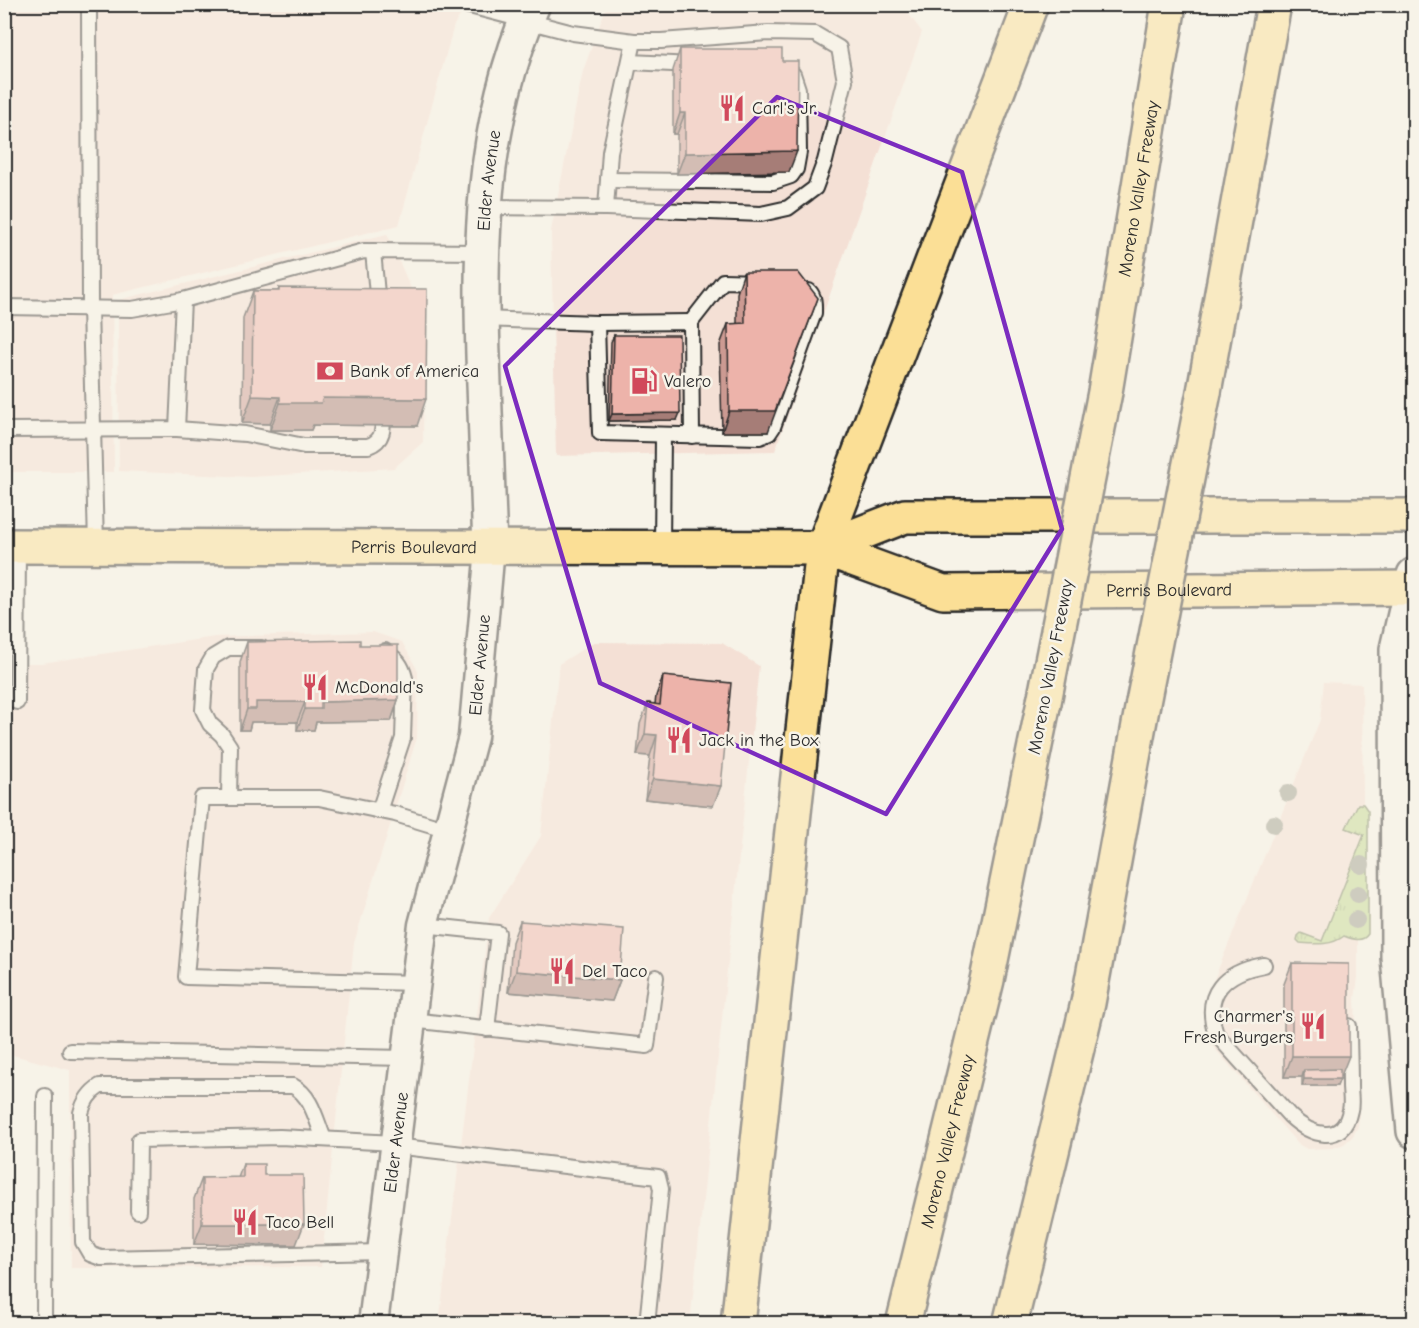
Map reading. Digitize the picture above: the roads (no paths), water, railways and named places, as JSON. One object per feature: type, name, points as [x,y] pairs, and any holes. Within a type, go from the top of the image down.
[{"type":"main road","points":[[738,1323],[823,548],[1031,4]]},
{"type":"main road","name":"Moreno Valley Freeway","points":[[903,1323],[987,980],[1044,702],[1105,392],[1169,4]]},
{"type":"main road","points":[[1011,1323],[1088,1003],[1143,703],[1204,392],[1274,4]]},
{"type":"main road","name":"Perris Boulevard","points":[[823,548],[905,516],[1414,516]]},
{"type":"main road","name":"Perris Boulevard","points":[[11,546],[823,548],[943,592],[1414,584]]},
{"type":"street","name":"Elder Avenue","points":[[373,1323],[423,926],[473,737],[490,548],[481,319],[483,207],[491,144],[505,79],[529,13]]},
{"type":"street","points":[[1414,584],[1397,649],[1398,957],[1414,1131]]},
{"type":"lane","points":[[89,4],[90,307],[96,546]]},
{"type":"lane","points":[[462,4],[529,13],[573,33],[634,41],[768,33],[815,34],[839,48],[845,81],[825,161],[815,188],[788,208],[760,214],[606,208],[483,207]]},
{"type":"lane","points":[[606,208],[610,152],[634,41]]},
{"type":"lane","points":[[630,62],[710,65]]},
{"type":"lane","points":[[608,180],[773,182],[791,176],[796,169],[799,152],[798,89],[793,75],[779,63]]},
{"type":"lane","points":[[4,307],[132,309],[183,300],[364,251],[481,252]]},
{"type":"lane","points":[[373,251],[379,324]]},
{"type":"lane","points":[[692,436],[691,322],[723,281],[769,283]]},
{"type":"lane","points":[[597,323],[600,433],[759,437],[769,433],[773,427],[814,314],[812,294],[803,286],[792,284]]},
{"type":"lane","points":[[177,429],[183,300]]},
{"type":"lane","points":[[481,319],[597,323],[691,322]]},
{"type":"lane","points":[[4,430],[177,429],[245,435],[304,446],[368,446],[380,439],[383,430],[382,394]]},
{"type":"lane","points":[[662,548],[663,435]]},
{"type":"lane","points":[[11,546],[17,702]]},
{"type":"lane","points":[[369,645],[394,657],[403,669],[405,678],[404,738],[379,811]]},
{"type":"lane","points":[[230,798],[230,747],[222,735],[210,724],[203,710],[206,669],[213,657],[228,648],[275,647]]},
{"type":"lane","points":[[416,983],[186,977],[202,798],[319,798],[379,811],[448,830]]},
{"type":"lane","points":[[423,926],[498,933],[487,1029]]},
{"type":"lane","points":[[1264,965],[1243,969],[1227,979],[1217,993],[1211,1020],[1216,1034],[1290,1116],[1302,1128],[1320,1135],[1330,1134],[1338,1129],[1345,1123],[1351,1109],[1348,1018]]},
{"type":"lane","points":[[411,1020],[646,1046],[656,977]]},
{"type":"lane","points":[[70,1051],[406,1058]]},
{"type":"lane","points":[[324,1139],[308,1098],[293,1086],[100,1086],[89,1095],[83,1104],[81,1113],[83,1242],[86,1249],[90,1254],[101,1258],[382,1252]]},
{"type":"lane","points":[[44,1323],[45,1096]]},
{"type":"lane","points":[[138,1211],[139,1140],[280,1137],[395,1144],[658,1177],[661,1189],[647,1323]]},
{"type":"place","name":"Carl's Jr.","points":[[732,108]]},
{"type":"place","name":"Bank of America","points":[[330,371]]},
{"type":"place","name":"Valero","points":[[644,381]]},
{"type":"place","name":"McDonald's","points":[[315,687]]},
{"type":"place","name":"Jack in the Box","points":[[679,740]]},
{"type":"place","name":"Del Taco","points":[[562,971]]},
{"type":"place","name":"Charmer's Fresh Burgers","points":[[1313,1026]]},
{"type":"place","name":"Taco Bell","points":[[245,1222]]}]
